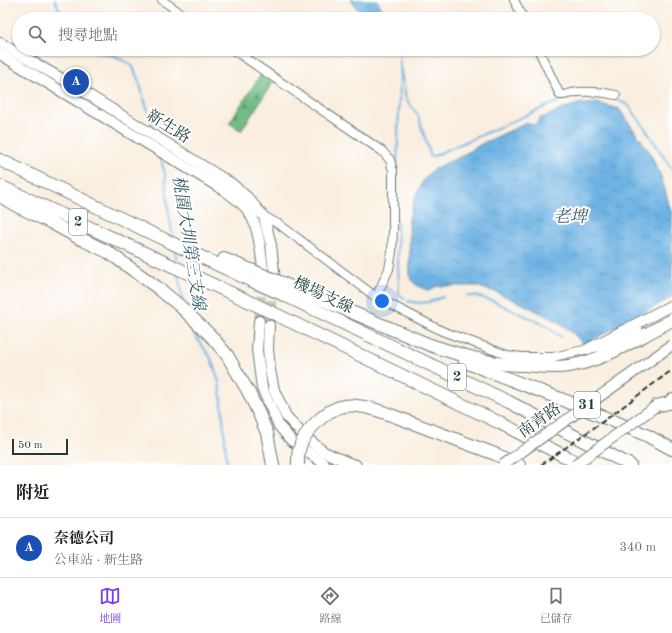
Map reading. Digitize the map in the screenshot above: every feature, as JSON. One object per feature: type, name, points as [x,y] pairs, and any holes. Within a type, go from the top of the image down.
[{"type":"highway","name":"機場支線","points":[[0,160],[191,249],[255,272],[282,289],[509,402],[630,465]]},
{"type":"highway","name":"2","points":[[0,186],[195,275],[498,422],[582,465]]},
{"type":"highway","points":[[0,196],[108,252],[158,288],[180,306],[211,336],[227,355],[249,393],[267,432],[273,465]]},
{"type":"highway","points":[[282,289],[430,345],[455,353],[504,364],[544,367],[569,366],[585,362],[618,350],[672,320]]},
{"type":"highway","points":[[430,345],[466,363],[566,401],[646,435],[672,449]]},
{"type":"highway","points":[[656,406],[668,403],[672,400]]},
{"type":"highway","points":[[298,465],[298,451],[310,429],[329,412],[344,406],[365,407],[383,412],[495,454],[519,465]]},
{"type":"highway","points":[[259,414],[265,465]]},
{"type":"main road","name":"新生路","points":[[0,43],[12,50]]},
{"type":"main road","name":"新生路","points":[[0,54],[227,192],[246,209],[254,222],[260,242],[255,272]]},
{"type":"main road","name":"新生路","points":[[23,56],[76,86],[232,184],[248,198],[264,216],[271,245],[274,272]]},
{"type":"main road","points":[[588,349],[672,306]]},
{"type":"main road","points":[[259,321],[257,350],[262,388],[279,426],[291,440],[326,465]]},
{"type":"main road","points":[[269,325],[268,348],[270,370],[274,390],[286,416],[304,436],[324,452],[356,465]]},
{"type":"main road","name":"南青路","points":[[503,465],[672,345]]},
{"type":"main road","name":"31","points":[[575,465],[672,394]]},
{"type":"street","points":[[162,0],[179,12]]},
{"type":"street","points":[[514,0],[520,12]]},
{"type":"street","points":[[242,56],[382,151],[390,160],[393,171],[392,252],[389,269],[376,296]]},
{"type":"street","points":[[541,56],[560,95],[594,91],[616,95]]},
{"type":"street","points":[[246,209],[264,216],[280,225],[376,296],[442,331],[507,355],[521,357],[553,357],[606,346],[661,323],[672,320]]},
{"type":"green space","points":[[261,74],[273,82],[241,131],[229,123]]},
{"type":"water","points":[[351,0],[377,0],[384,12],[359,12]]},
{"type":"water","name":"老埤","points":[[581,103],[597,103],[619,109],[649,151],[661,176],[672,215],[672,297],[583,344],[574,334],[558,322],[496,292],[475,286],[437,286],[430,291],[416,285],[410,277],[409,219],[415,197],[423,181],[433,169],[458,158],[483,143],[527,123],[533,125],[537,123],[539,119]]},
{"type":"waterway","name":"桃園大圳第三支線","points":[[55,0],[60,12]]},
{"type":"waterway","name":"桃園大圳第三支線","points":[[115,56],[132,65],[139,82],[154,132]]},
{"type":"waterway","points":[[399,56],[400,66]]},
{"type":"waterway","points":[[400,66],[406,99],[418,115],[431,157],[561,100],[582,95]]},
{"type":"waterway","points":[[397,170],[400,71]]},
{"type":"waterway","points":[[614,98],[628,105],[672,169]]},
{"type":"waterway","name":"桃園大圳第三支線","points":[[160,155],[165,174],[173,238]]},
{"type":"waterway","points":[[397,221],[399,294],[405,299]]},
{"type":"waterway","name":"桃園大圳第三支線","points":[[175,250],[177,263]]},
{"type":"waterway","name":"桃園大圳第三支線","points":[[178,274],[183,303]]},
{"type":"waterway","points":[[467,296],[476,296],[493,301],[545,325],[561,337]]},
{"type":"waterway","points":[[408,301],[418,303],[429,302],[443,297]]},
{"type":"waterway","name":"桃園大圳第三支線","points":[[188,321],[193,333],[211,358],[219,382],[227,465]]},
{"type":"tunnel","points":[[259,321],[262,278]]},
{"type":"tunnel","points":[[269,325],[273,283]]},
{"type":"railway","points":[[541,465],[672,370]]},
{"type":"place","name":"奈德公司","points":[[76,82]]}]
